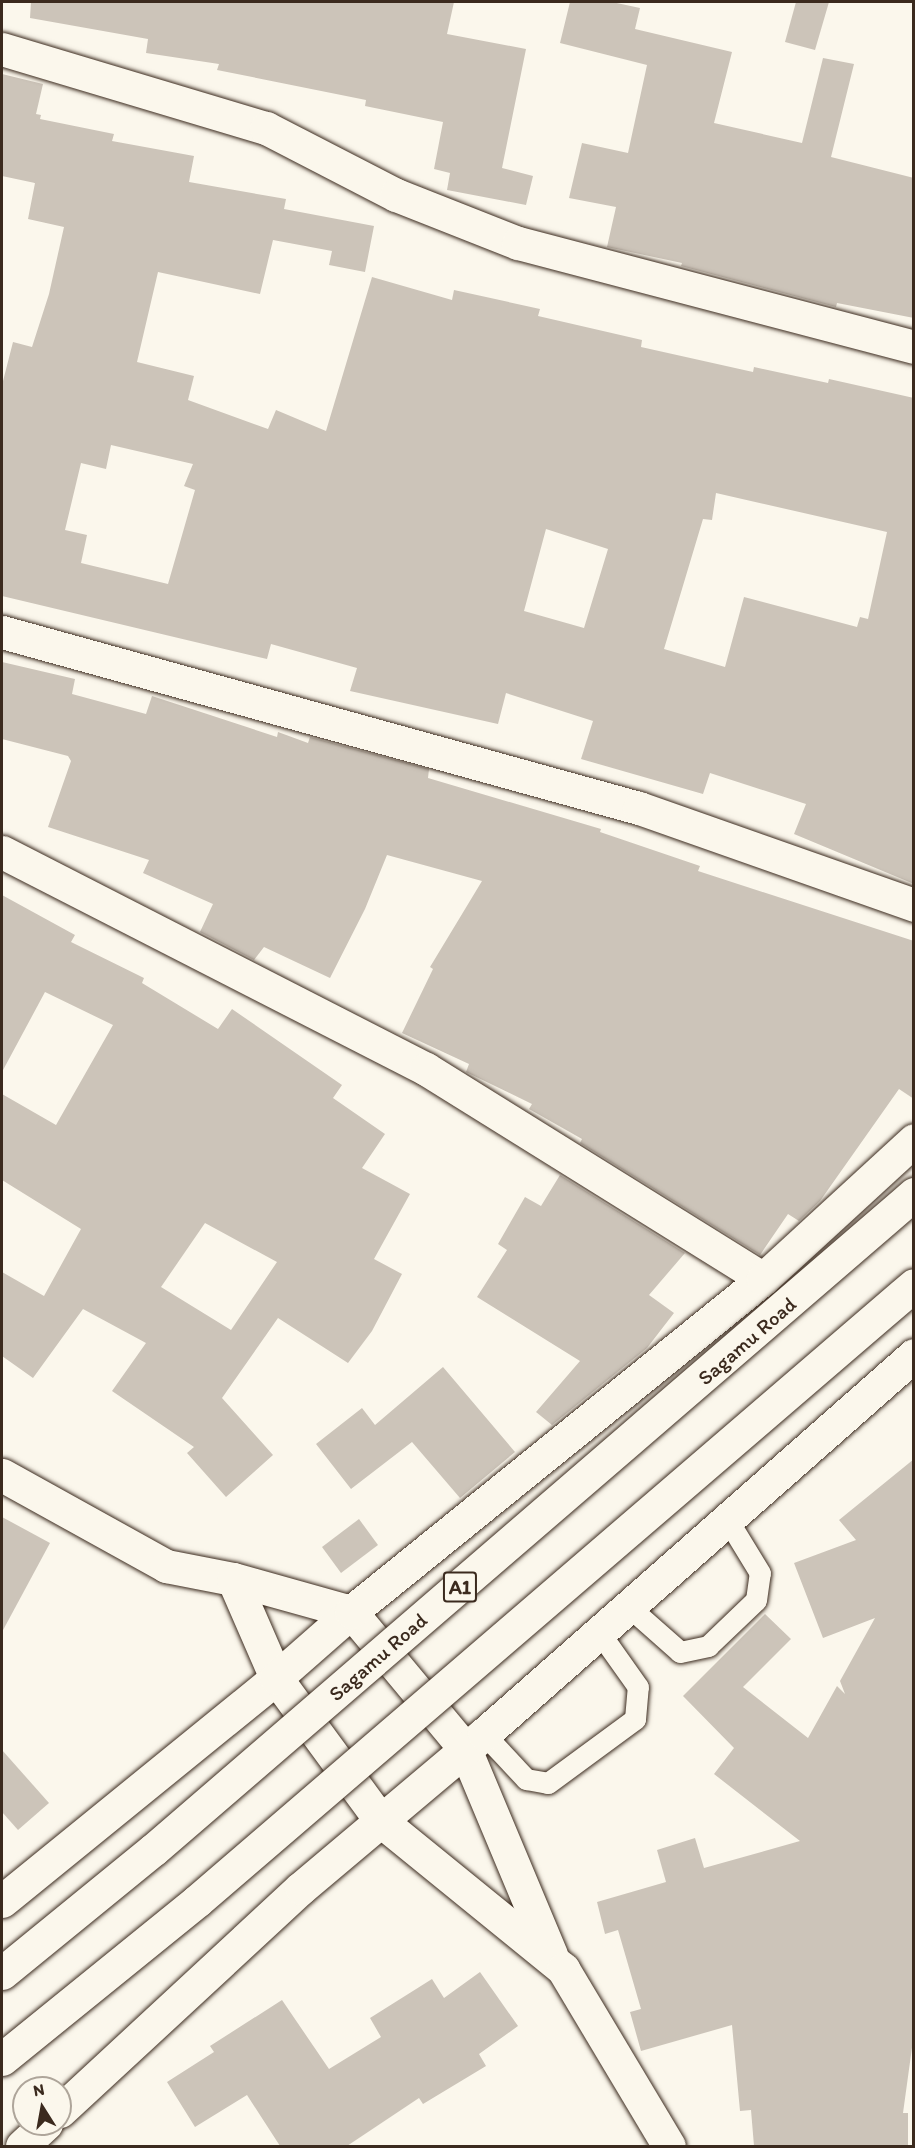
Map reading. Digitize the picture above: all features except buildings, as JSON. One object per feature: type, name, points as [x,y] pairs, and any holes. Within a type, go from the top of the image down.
[{"type":"main road","points":[[2,49],[266,128],[396,195],[518,243],[914,347]]},
{"type":"main road","points":[[2,632],[639,808],[914,905]]},
{"type":"main road","points":[[2,852],[426,1069],[764,1279]]},
{"type":"main road","points":[[2,1901],[276,1678],[351,1612],[764,1279],[914,1140]]},
{"type":"main road","name":"Sagamu Road","points":[[2,1973],[180,1827],[914,1194]]},
{"type":"main road","points":[[2,2059],[197,1901],[914,1285]]},
{"type":"main road","points":[[72,2100],[301,1888],[474,1742],[914,1355]]},
{"type":"main road","points":[[2,1475],[166,1566],[233,1579],[351,1612],[474,1742],[551,1955]]},
{"type":"main road","points":[[233,1579],[276,1678],[381,1821],[551,1955],[564,1969],[669,2146]]},
{"type":"lane","points":[[628,1606],[680,1652],[708,1646],[756,1600],[760,1573],[727,1519]]},
{"type":"lane","points":[[474,1742],[526,1779],[548,1783],[635,1719],[638,1687],[599,1632]]}]
